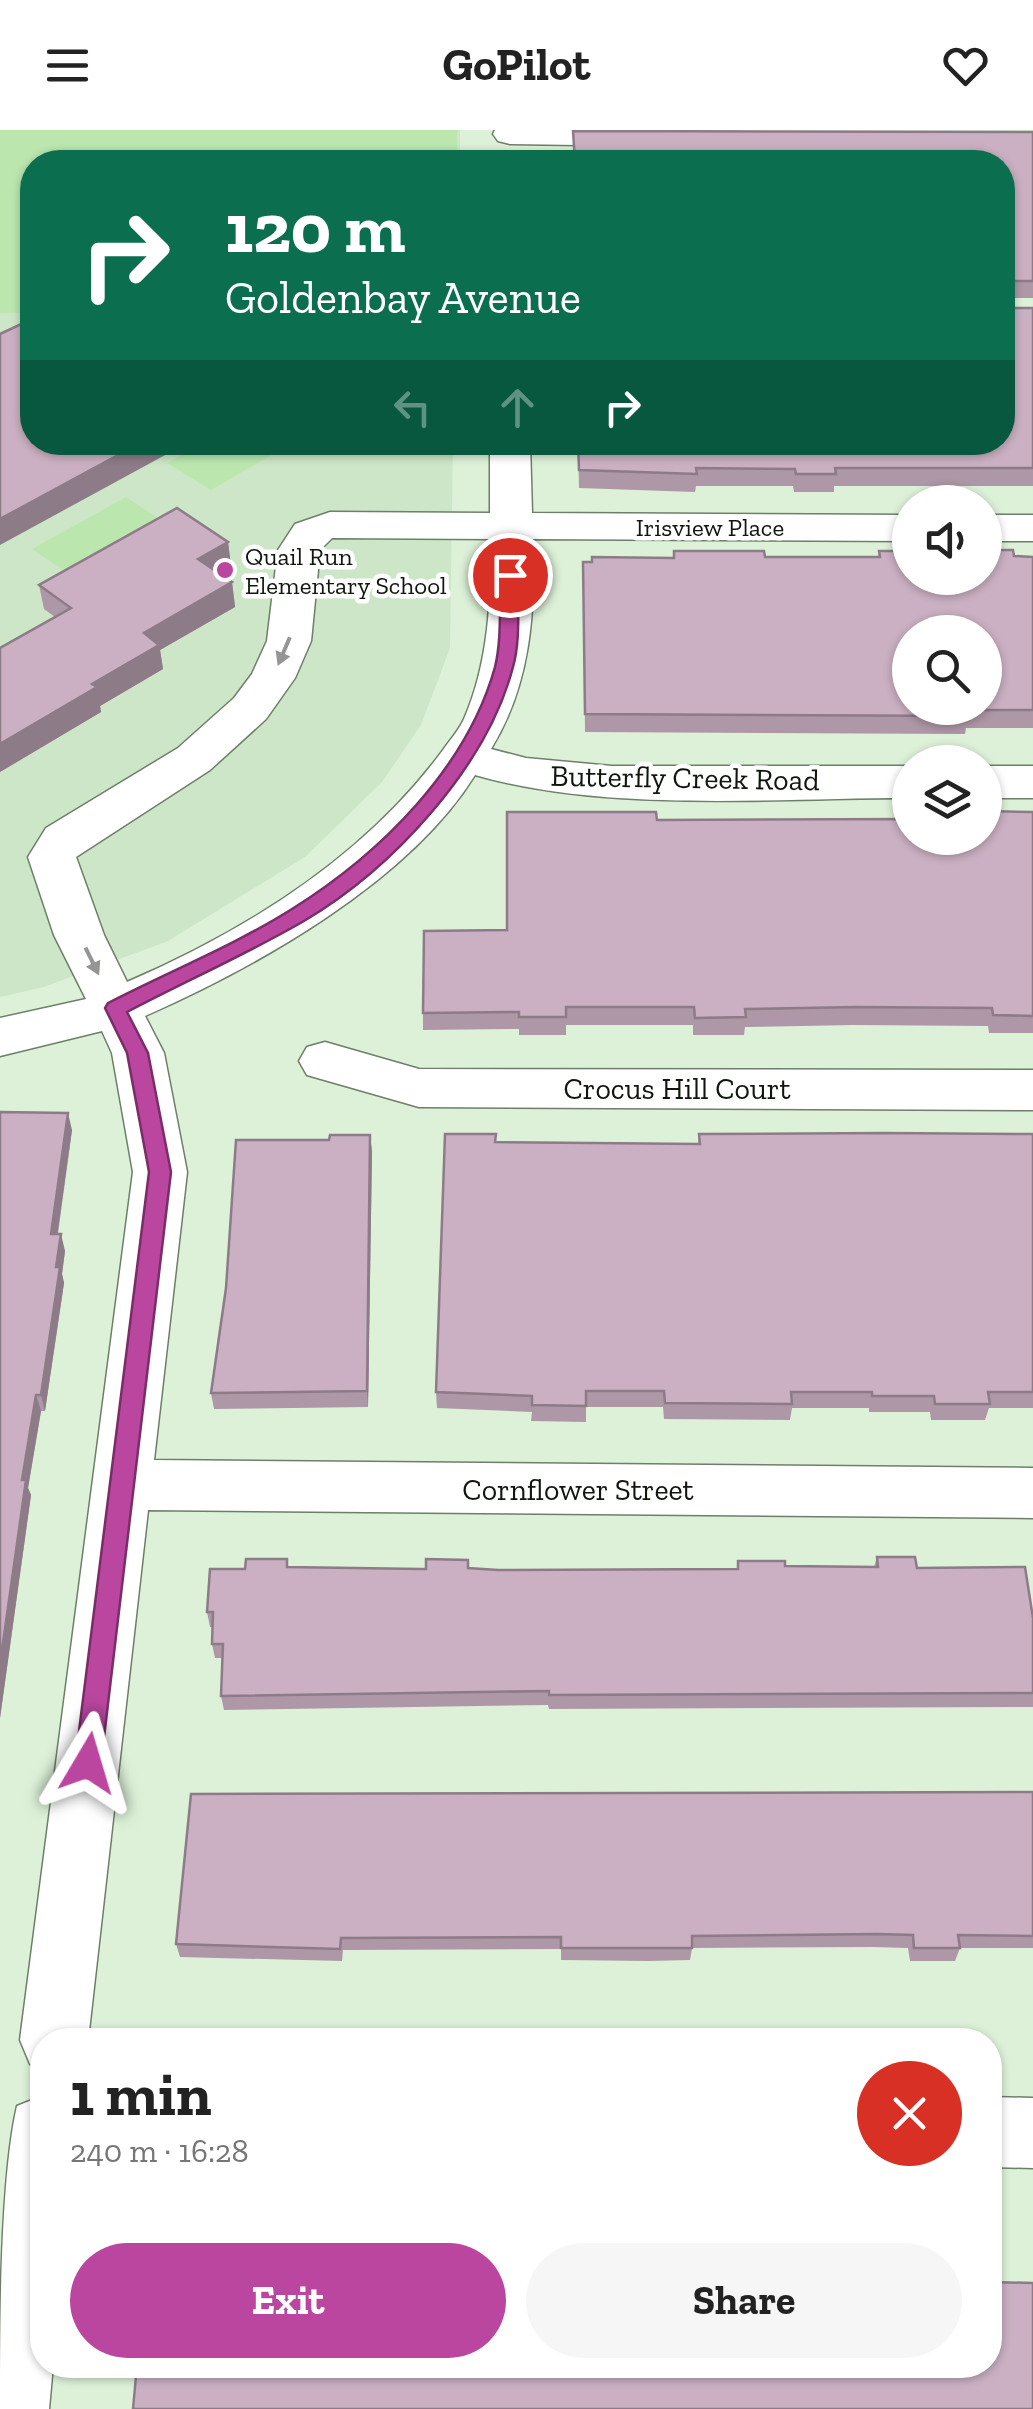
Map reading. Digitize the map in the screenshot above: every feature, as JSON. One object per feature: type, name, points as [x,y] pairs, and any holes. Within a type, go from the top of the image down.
[{"type":"street","points":[[510,142],[677,136]]},
{"type":"street","points":[[0,1037],[115,1008],[299,914],[379,854],[444,783],[484,726],[505,663],[510,455]]},
{"type":"street","name":"Irisview Place","points":[[115,1008],[80,935],[52,857],[63,840],[177,774],[238,724],[267,686],[290,640],[302,538],[313,530],[330,526],[892,528]]},
{"type":"street","points":[[1002,528],[1033,528]]},
{"type":"street","name":"Butterfly Creek Road","points":[[462,756],[526,774],[612,782],[892,782]]},
{"type":"street","points":[[1002,782],[1033,782]]},
{"type":"street","points":[[55,2028],[160,1172],[138,1053],[115,1008]]},
{"type":"street","name":"Crocus Hill Court","points":[[325,1061],[419,1088],[1033,1090]]},
{"type":"street","name":"Cornflower Street","points":[[122,1484],[213,1488],[1033,1492]]},
{"type":"street","points":[[1002,2132],[1033,2133]]},
{"type":"street","points":[[11,2409],[30,2238]]},
{"type":"shaded area","name":"Quail Run Elementary School","points":[[0,130],[460,130],[460,150],[20,150],[20,455],[453,455],[450,648],[421,725],[382,782],[305,857],[168,941],[44,987],[0,997]]},
{"type":"green space","points":[[0,130],[457,130],[457,150],[20,150],[20,313],[0,313]]},
{"type":"green space","points":[[181,455],[271,455],[211,490],[167,463]]},
{"type":"green space","points":[[126,497],[159,519],[65,571],[32,549]]},
{"type":"building","points":[[573,131],[1033,132],[1033,281],[1015,281],[1015,150],[574,150]]},
{"type":"building","points":[[1015,308],[1033,308],[1033,468],[835,468],[836,474],[796,474],[795,469],[696,468],[697,474],[579,470],[578,455],[1015,455]]},
{"type":"building","points":[[20,325],[20,455],[118,455],[0,519],[0,334]]},
{"type":"building","points":[[177,508],[228,542],[198,559],[232,582],[144,633],[159,645],[0,744],[0,648],[71,608],[39,585]]},
{"type":"building","points":[[1002,550],[1013,550],[1014,556],[1033,557],[1033,710],[1002,710],[1002,615],[892,615],[892,716],[585,714],[583,562],[592,562],[592,557],[674,558],[674,551],[764,551],[765,557],[880,557],[879,551],[892,551],[892,595],[1002,595]]},
{"type":"building","points":[[1002,811],[1033,812],[1033,1016],[993,1015],[992,1008],[856,1007],[745,1009],[746,1017],[695,1018],[694,1007],[566,1007],[566,1017],[519,1017],[519,1012],[423,1013],[424,931],[507,930],[507,812],[656,812],[657,820],[892,819],[892,855],[1002,855]]},
{"type":"building","points":[[0,1112],[68,1113],[51,1234],[61,1234],[56,1267],[60,1267],[41,1395],[36,1395],[22,1480],[26,1480],[0,1664]]},
{"type":"building","points":[[445,1134],[496,1134],[495,1142],[700,1144],[699,1134],[1033,1134],[1033,1392],[988,1392],[990,1404],[935,1404],[934,1396],[791,1392],[792,1404],[665,1403],[664,1391],[586,1391],[586,1406],[532,1405],[532,1396],[436,1392]]},
{"type":"building","points":[[330,1135],[370,1135],[367,1391],[211,1393],[226,1288],[236,1140],[329,1140]]},
{"type":"building","points":[[877,1557],[915,1557],[917,1568],[1025,1567],[1033,1618],[1033,1693],[549,1695],[549,1691],[221,1696],[223,1644],[212,1644],[213,1612],[207,1612],[210,1569],[245,1569],[246,1559],[287,1559],[287,1567],[421,1569],[426,1569],[426,1559],[468,1560],[468,1568],[498,1570],[738,1569],[738,1561],[878,1567]]},
{"type":"building","points":[[1033,1792],[1033,1936],[958,1935],[960,1948],[914,1948],[913,1935],[877,1934],[692,1936],[692,1948],[561,1948],[561,1937],[341,1938],[340,1949],[176,1944],[191,1794]]},
{"type":"building","points":[[1002,2282],[1033,2283],[1033,2409],[133,2409],[136,2378],[1002,2378]]},
{"type":"place","name":"Quail Run Elementary School","points":[[225,570]]},
{"type":"route","points":[[88,1763],[160,1172],[138,1053],[115,1008],[299,914],[379,854],[444,783],[484,726],[505,663],[510,575]]}]
